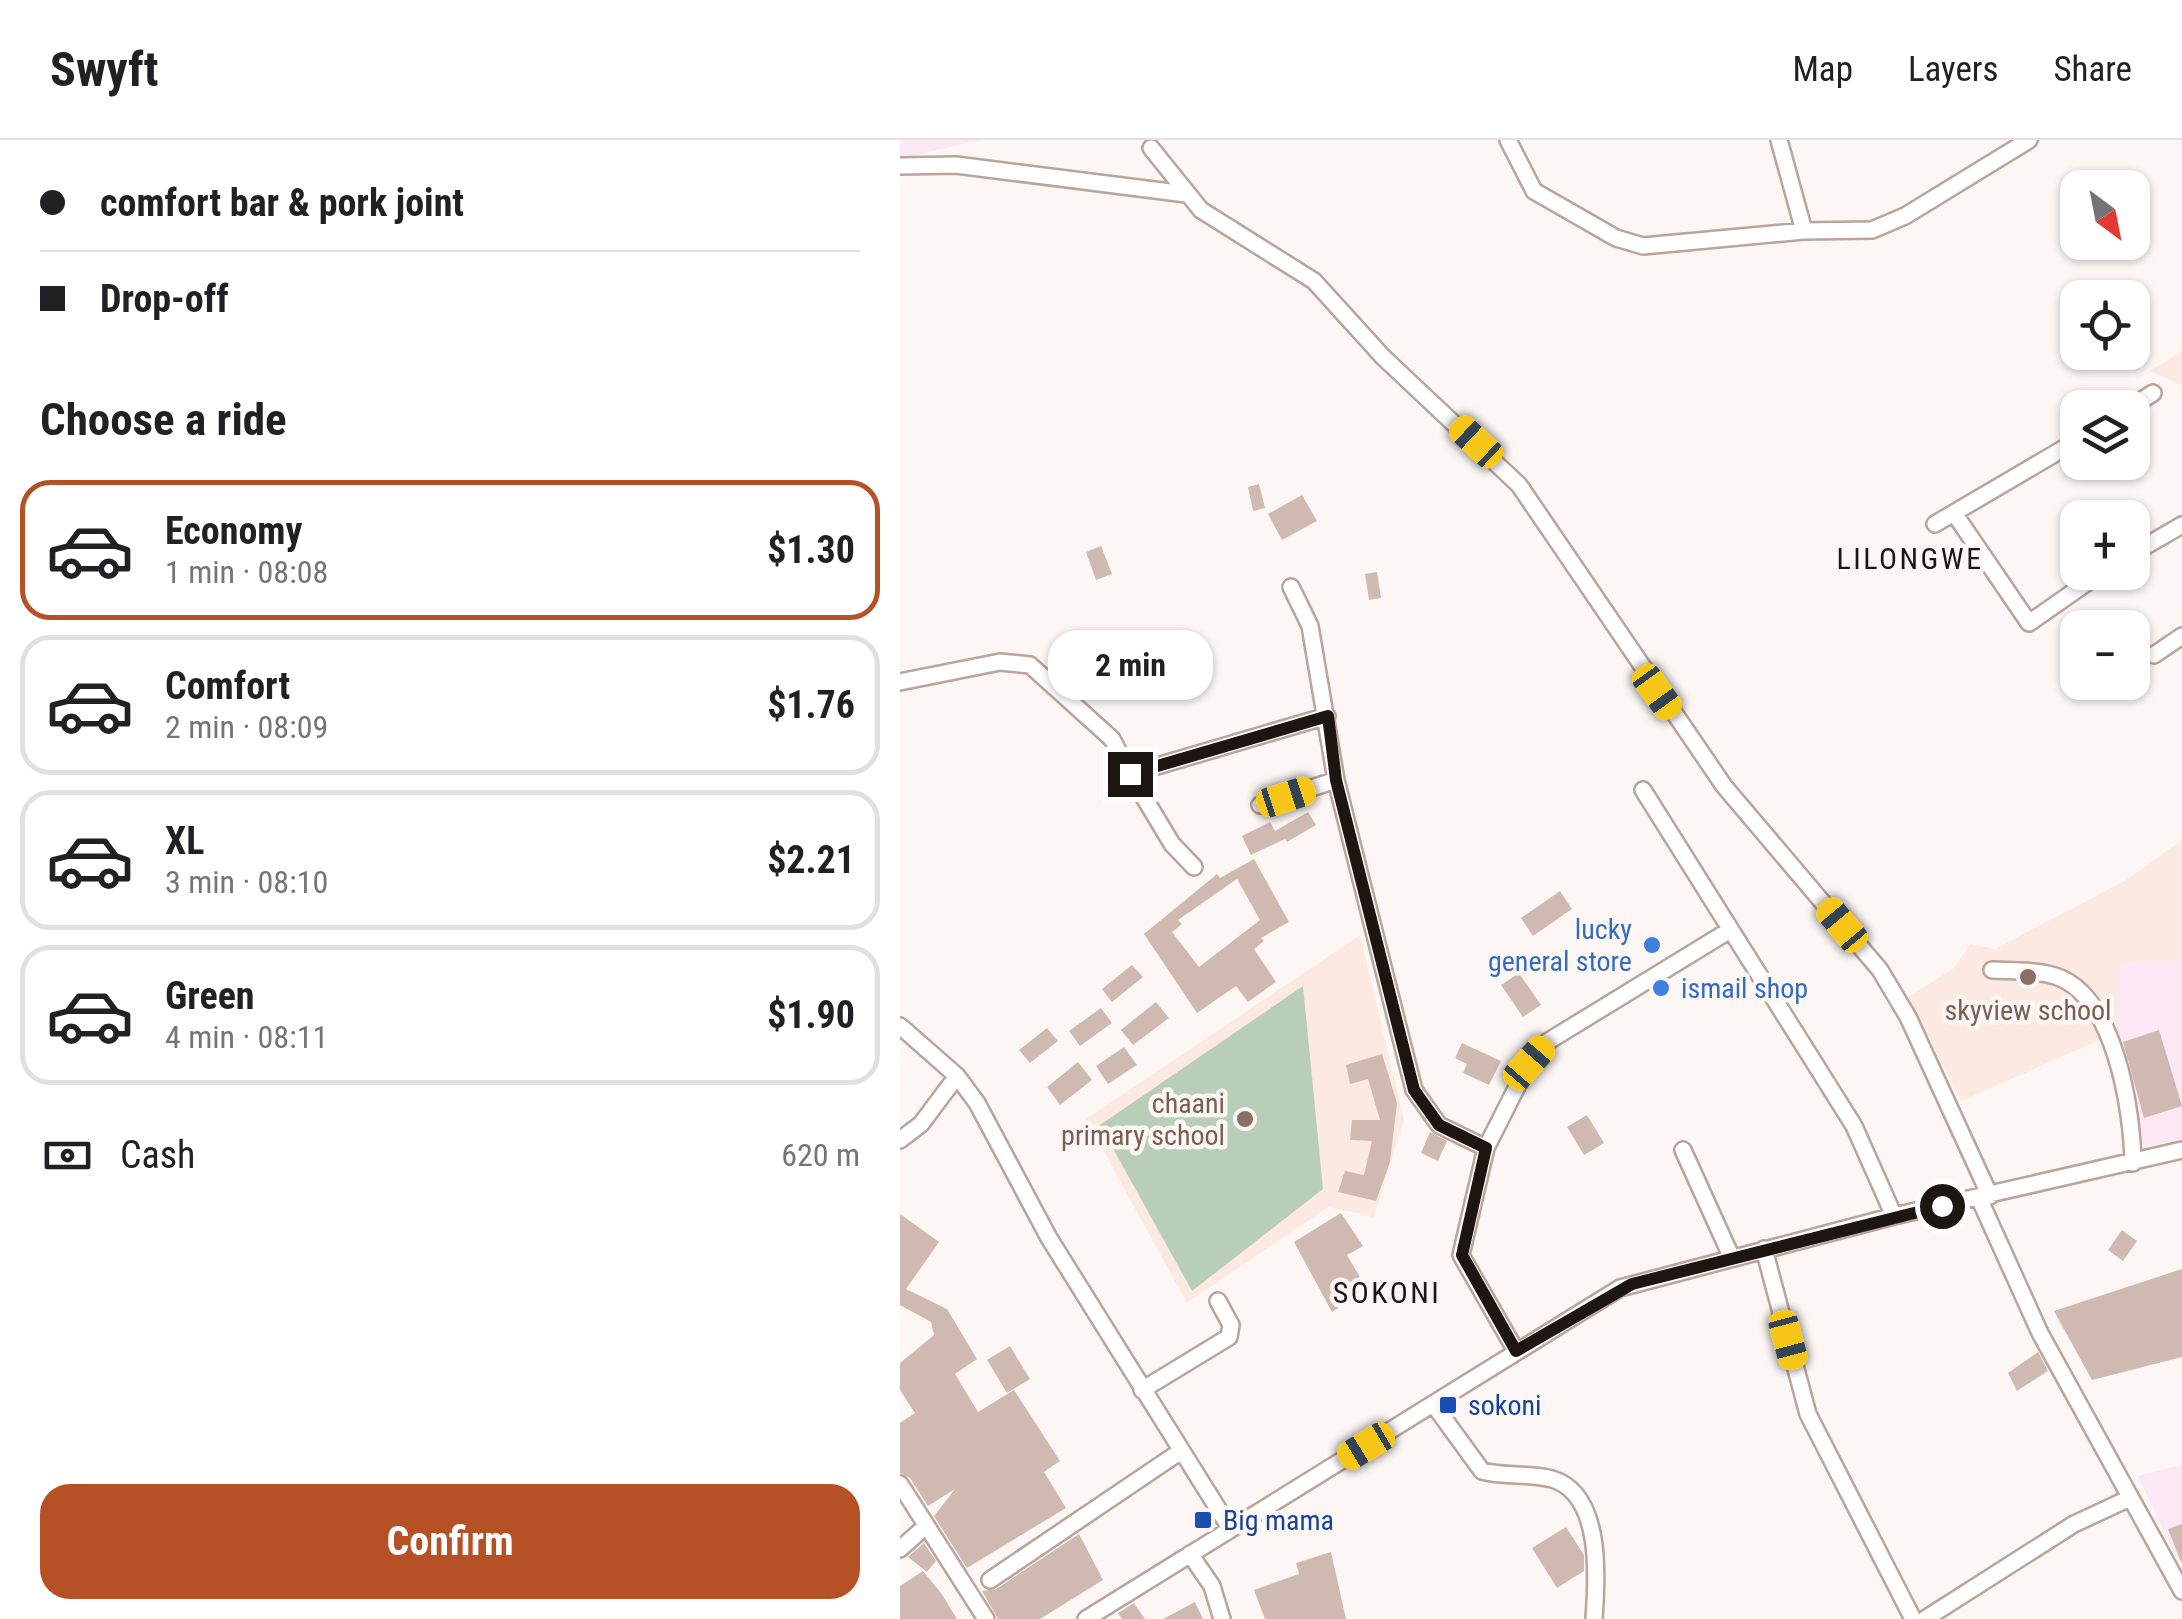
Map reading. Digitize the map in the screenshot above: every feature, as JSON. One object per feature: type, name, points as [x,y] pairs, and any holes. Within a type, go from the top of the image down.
[{"type":"street","points":[[1508,140],[1522,176],[1534,192],[1629,244],[1654,246],[1804,231],[1872,230],[1887,225],[2029,140]]},
{"type":"street","points":[[1779,140],[1804,231]]},
{"type":"street","points":[[1151,148],[1201,210],[1314,281],[1383,357],[1519,485],[1724,786],[1880,970],[1908,1017],[2040,1333],[2109,1452],[2182,1591]]},
{"type":"street","points":[[900,166],[956,166],[1186,194]]},
{"type":"street","points":[[1936,524],[2060,451]]},
{"type":"street","points":[[1954,513],[2029,623],[2076,590]]},
{"type":"street","points":[[2150,543],[2182,524]]},
{"type":"street","points":[[1291,587],[1310,626],[1336,780],[1414,1090],[1439,1125],[1486,1148]]},
{"type":"street","points":[[2154,654],[2182,636]]},
{"type":"street","points":[[900,682],[1000,662],[1030,665],[1112,740],[1172,844],[1194,867]]},
{"type":"street","points":[[1130,774],[1328,716]]},
{"type":"street","points":[[1260,805],[1336,780]]},
{"type":"street","points":[[1644,790],[1854,1126],[1894,1216]]},
{"type":"street","points":[[1516,1351],[1462,1255],[1486,1148],[1515,1086],[1548,1042],[1730,930]]},
{"type":"street","points":[[1992,970],[2054,975],[2091,1003],[2102,1022],[2126,1094],[2132,1162]]},
{"type":"street","points":[[900,1026],[957,1076],[977,1103],[1049,1238],[1230,1528]]},
{"type":"street","points":[[900,1140],[921,1124],[957,1076]]},
{"type":"street","points":[[1683,1150],[1731,1256]]},
{"type":"street","points":[[1086,1619],[1620,1288],[1731,1256],[2182,1150]]},
{"type":"street","points":[[1764,1249],[1808,1414],[1913,1619]]},
{"type":"street","points":[[1142,1390],[1229,1337],[1231,1325],[1218,1301]]},
{"type":"street","points":[[1434,1405],[1482,1471],[1555,1480],[1577,1499],[1596,1537],[1594,1619]]},
{"type":"street","points":[[990,1580],[1181,1451]]},
{"type":"street","points":[[900,1484],[986,1619]]},
{"type":"street","points":[[1925,1619],[2074,1524],[2130,1498]]},
{"type":"street","points":[[900,1548],[926,1526]]},
{"type":"street","points":[[1190,1554],[1212,1586],[1222,1619]]},
{"type":"shaded area","points":[[900,140],[980,140],[900,159]]},
{"type":"shaded area","points":[[2182,351],[2182,385],[2150,371]]},
{"type":"shaded area","name":"skyview school","points":[[2182,840],[2182,960],[2120,964],[2116,1033],[1961,1101],[1908,997],[1954,968],[1970,944],[1995,949],[2126,880]]},
{"type":"shaded area","name":"chaani primary school","points":[[1360,935],[1404,1120],[1374,1217],[1328,1207],[1187,1303],[1086,1119]]},
{"type":"shaded area","points":[[2182,960],[2182,1139],[2144,1147],[2116,1033],[2119,964]]},
{"type":"shaded area","points":[[2182,1465],[2182,1561],[2177,1559],[2138,1476]]},
{"type":"green space","points":[[1303,986],[1323,1189],[1192,1291],[1100,1125]]},
{"type":"building","points":[[1259,484],[1265,508],[1253,511],[1248,487]]},
{"type":"building","points":[[1302,495],[1317,521],[1282,540],[1268,514]]},
{"type":"building","points":[[1101,546],[1112,574],[1096,580],[1086,552]]},
{"type":"building","points":[[1377,572],[1381,598],[1369,600],[1365,574]]},
{"type":"building","points":[[1308,812],[1316,825],[1287,842],[1285,839],[1251,855],[1242,836],[1270,822],[1275,831]]},
{"type":"building","points":[[1254,859],[1289,922],[1261,938],[1264,941],[1254,949],[1276,982],[1248,1002],[1236,986],[1197,1013],[1144,934],[1217,874],[1220,878]],"holes":[[[1237,879],[1260,920],[1199,967],[1172,932],[1182,924],[1178,920]]]},
{"type":"building","points":[[1560,891],[1572,909],[1533,936],[1521,918]]},
{"type":"building","points":[[1132,965],[1143,977],[1112,1002],[1102,989]]},
{"type":"building","points":[[1519,973],[1541,1005],[1523,1017],[1501,985]]},
{"type":"building","points":[[1156,1002],[1169,1018],[1133,1045],[1121,1030]]},
{"type":"building","points":[[1101,1008],[1112,1023],[1080,1046],[1069,1031]]},
{"type":"building","points":[[1047,1028],[1058,1041],[1030,1063],[1019,1050]]},
{"type":"building","points":[[2159,1030],[2182,1106],[2144,1118],[2123,1042]]},
{"type":"building","points":[[1462,1043],[1501,1061],[1489,1085],[1463,1073],[1467,1064],[1455,1058]]},
{"type":"building","points":[[1124,1047],[1137,1065],[1108,1084],[1096,1066]]},
{"type":"building","points":[[1382,1054],[1397,1103],[1390,1162],[1376,1201],[1338,1192],[1345,1171],[1364,1175],[1372,1141],[1350,1140],[1352,1120],[1380,1120],[1368,1079],[1350,1084],[1346,1065]]},
{"type":"building","points":[[1078,1062],[1092,1080],[1060,1105],[1047,1087]]},
{"type":"building","points":[[1587,1115],[1604,1143],[1584,1155],[1567,1127]]},
{"type":"building","points":[[1430,1132],[1447,1141],[1438,1161],[1421,1153]]},
{"type":"building","points":[[1341,1213],[1363,1246],[1347,1255],[1360,1277],[1342,1288],[1349,1301],[1332,1312],[1294,1242]]},
{"type":"building","points":[[900,1214],[939,1242],[906,1289],[947,1309],[977,1359],[955,1374],[978,1412],[1014,1390],[1060,1461],[1044,1472],[1066,1508],[967,1568],[934,1516],[955,1489],[928,1506],[910,1478],[900,1473],[900,1423],[915,1413],[900,1390],[900,1363],[934,1335],[931,1322],[900,1305]]},
{"type":"building","points":[[2122,1230],[2137,1241],[2123,1261],[2108,1250]]},
{"type":"building","points":[[2182,1269],[2182,1357],[2092,1380],[2054,1311]]},
{"type":"building","points":[[1010,1346],[1030,1379],[1007,1393],[987,1360]]},
{"type":"building","points":[[2038,1352],[2048,1371],[2017,1391],[2008,1373]]},
{"type":"building","points":[[2182,1524],[2182,1562],[2181,1562],[2168,1529]]},
{"type":"building","points":[[1566,1527],[1584,1555],[1584,1571],[1557,1588],[1532,1548]]},
{"type":"building","points":[[1079,1534],[1103,1580],[1040,1619],[998,1619],[982,1591],[996,1589]]},
{"type":"building","points":[[924,1543],[936,1561],[927,1572],[908,1557]]},
{"type":"building","points":[[1331,1552],[1346,1619],[1265,1619],[1254,1590],[1299,1574],[1296,1563]]},
{"type":"building","points":[[923,1571],[957,1619],[900,1619],[900,1586]]},
{"type":"building","points":[[1195,1602],[1203,1619],[1163,1619]]},
{"type":"building","points":[[1134,1603],[1145,1619],[1122,1619],[1118,1613]]},
{"type":"place","name":"lucky general store","points":[[1652,945]]},
{"type":"place","name":"skyview school","points":[[2028,977]]},
{"type":"place","name":"ismail shop","points":[[1661,988]]},
{"type":"place","name":"chaani primary school","points":[[1245,1119]]},
{"type":"place","name":"sokoni","points":[[1448,1405]]},
{"type":"place","name":"Big mama","points":[[1203,1520]]},
{"type":"district","name":"LILONGWE","points":[[1910,559]]},
{"type":"district","name":"SOKONI","points":[[1387,1293]]},
{"type":"route","points":[[1130,774],[1328,716],[1336,780],[1347,811],[1414,1090],[1425,1111],[1439,1125],[1486,1148],[1465,1226],[1462,1255],[1516,1351],[1620,1288],[1688,1267],[1942,1206]]}]
